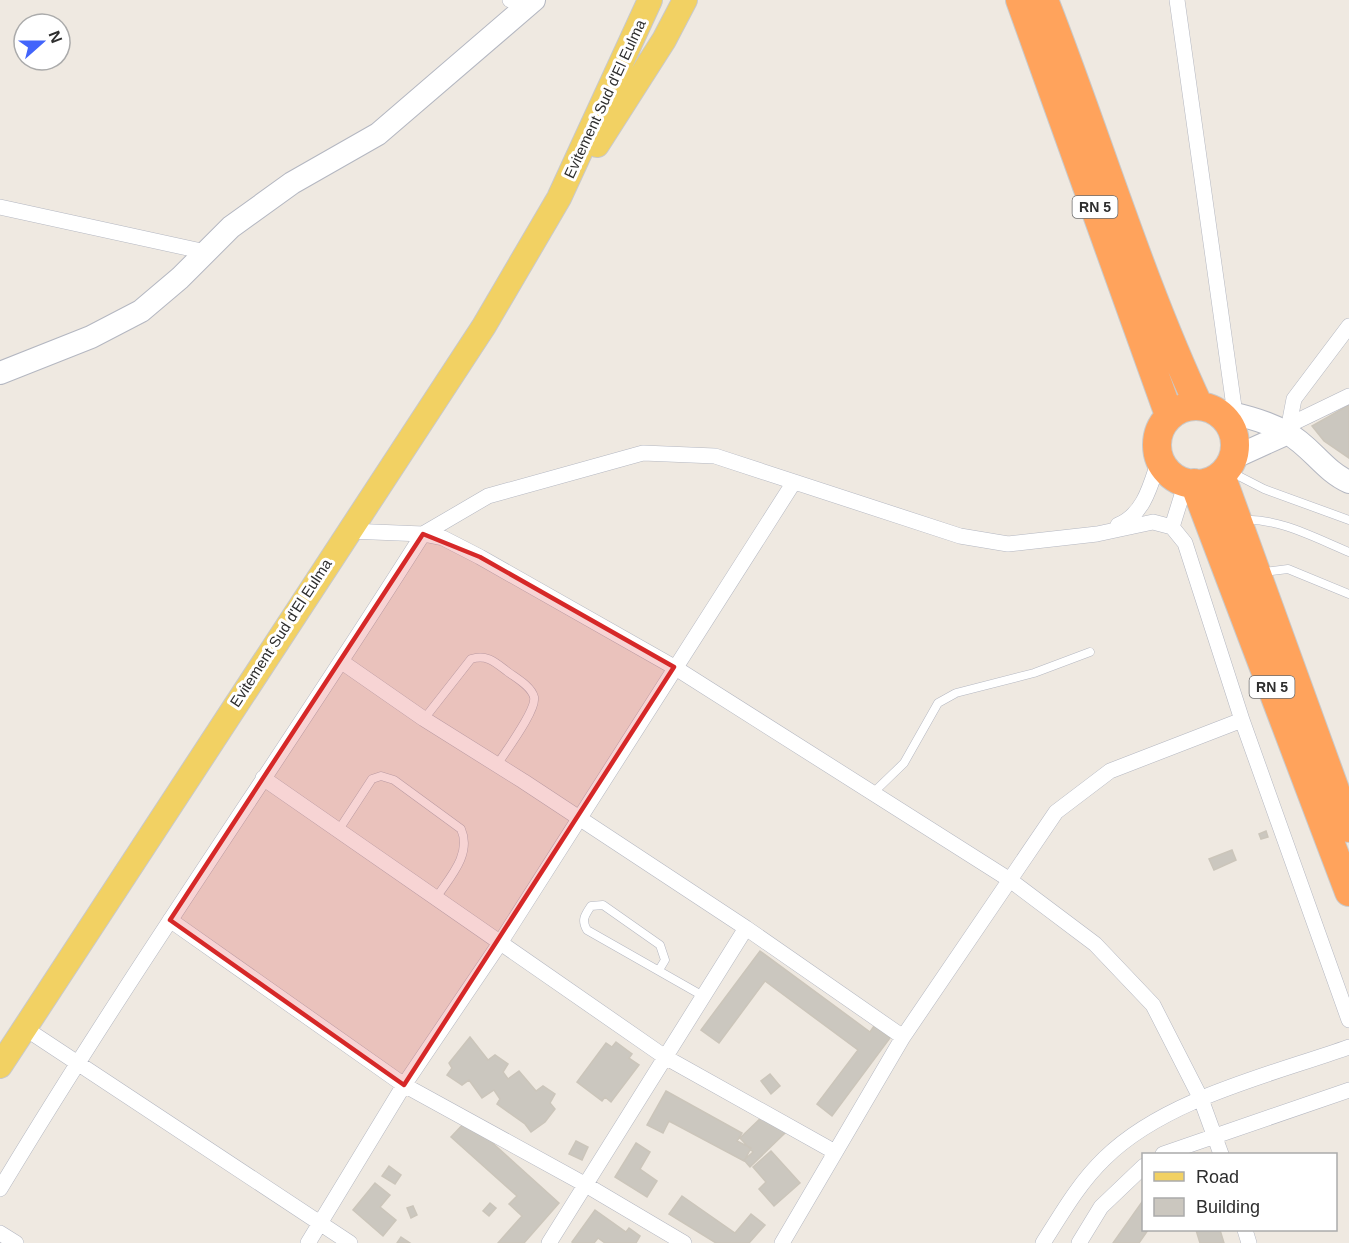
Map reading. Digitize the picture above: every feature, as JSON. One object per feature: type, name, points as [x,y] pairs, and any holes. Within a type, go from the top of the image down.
[{"type":"highway","name":"RN 5","points":[[1020,0],[1169,415]]},
{"type":"highway","name":"RN 5","points":[[1044,0],[1083,99],[1170,343],[1215,409],[1232,429],[1235,443],[1212,474]]},
{"type":"highway","points":[[1160,457],[1159,432],[1169,415],[1186,407],[1215,409]]},
{"type":"highway","name":"RN 5","points":[[1160,457],[1166,468],[1212,474]]},
{"type":"highway","name":"RN 5","points":[[1212,474],[1235,521],[1349,828]]},
{"type":"highway","name":"RN 5","points":[[1212,474],[1349,892]]},
{"type":"main road","name":"Evitement Sud d'El Eulma","points":[[0,1066],[484,326],[559,198],[650,0]]},
{"type":"main road","name":"Evitement Sud d'El Eulma","points":[[559,198],[614,121],[686,0]]},
{"type":"street","points":[[1178,0],[1215,409],[1288,429],[1335,476],[1349,482]]},
{"type":"street","points":[[0,374],[91,337],[141,310],[231,227],[292,183],[378,134],[524,2]]},
{"type":"street","points":[[0,207],[206,252]]},
{"type":"street","points":[[1288,429],[1294,399],[1349,326]]},
{"type":"street","points":[[1172,527],[1212,474],[1349,396]]},
{"type":"street","points":[[0,1189],[76,1062],[342,662],[423,534],[488,496],[643,453],[715,456],[960,536],[998,543],[1008,544],[1097,534],[1153,522],[1172,527],[1185,543],[1242,720],[1349,1020]]},
{"type":"street","points":[[1097,534],[1129,521],[1145,500],[1160,457]]},
{"type":"street","points":[[308,1243],[404,1085],[500,943],[794,482]]},
{"type":"street","points":[[349,531],[423,534],[443,538],[480,557],[674,667],[1010,880],[1095,944],[1153,1005],[1202,1100],[1220,1153]]},
{"type":"street","points":[[342,662],[424,719],[746,928],[903,1037]]},
{"type":"street","points":[[782,1243],[903,1037],[1056,812],[1110,771],[1242,720]]},
{"type":"street","points":[[263,778],[665,1057],[835,1152]]},
{"type":"street","points":[[170,920],[404,1085],[586,1185],[684,1243]]},
{"type":"street","points":[[549,1243],[746,928]]},
{"type":"street","points":[[26,1029],[350,1243]]},
{"type":"street","points":[[1043,1243],[1074,1194],[1106,1157],[1143,1128],[1202,1100],[1349,1047]]},
{"type":"street","points":[[1168,1153],[1214,1135],[1349,1090]]},
{"type":"street","points":[[1079,1243],[1101,1207],[1142,1167]]},
{"type":"street","points":[[0,1233],[16,1243]]},
{"type":"lane","points":[[1212,474],[1264,489],[1349,520]]},
{"type":"lane","points":[[1235,521],[1260,519],[1349,552]]},
{"type":"lane","points":[[1255,574],[1288,568],[1349,594]]},
{"type":"lane","points":[[874,792],[904,764],[938,704],[956,693],[1034,673],[1090,652]]},
{"type":"lane","points":[[424,719],[471,660],[481,656],[491,659],[531,689],[535,699],[532,710],[497,765]]},
{"type":"lane","points":[[338,831],[372,779],[381,776],[394,780],[461,829],[466,840],[463,856],[436,898]]},
{"type":"lane","points":[[659,970],[665,960],[660,945],[603,905],[591,906],[583,923],[587,930],[703,996]]},
{"type":"highlighted area","points":[[423,534],[480,557],[674,667],[404,1085],[170,920]]},
{"type":"building","points":[[1349,405],[1349,458],[1324,441],[1312,426]]},
{"type":"building","points":[[1266,831],[1268,837],[1261,839],[1259,834]]},
{"type":"building","points":[[1232,850],[1236,860],[1214,870],[1209,859]]},
{"type":"building","points":[[760,951],[870,1032],[874,1026],[890,1038],[832,1116],[817,1104],[858,1050],[765,981],[719,1043],[701,1030]]},
{"type":"building","points":[[470,1037],[488,1060],[495,1055],[508,1064],[503,1072],[508,1079],[519,1071],[536,1091],[543,1086],[555,1094],[550,1103],[555,1109],[545,1122],[531,1132],[525,1124],[497,1104],[500,1099],[494,1090],[482,1098],[469,1080],[462,1085],[447,1075],[452,1068],[449,1063]]},
{"type":"building","points":[[616,1042],[632,1054],[629,1058],[639,1065],[611,1102],[605,1097],[602,1101],[577,1082],[606,1043],[612,1047]]},
{"type":"building","points":[[770,1074],[780,1086],[771,1094],[761,1081]]},
{"type":"building","points":[[666,1091],[742,1133],[737,1141],[751,1148],[744,1161],[669,1121],[663,1133],[647,1125]]},
{"type":"building","points":[[764,1115],[787,1131],[750,1167],[744,1160],[753,1152],[740,1138]]},
{"type":"building","points":[[467,1120],[559,1203],[524,1243],[498,1243],[522,1216],[509,1204],[517,1196],[451,1137]]},
{"type":"building","points":[[576,1141],[588,1147],[582,1160],[569,1154]]},
{"type":"building","points":[[636,1143],[650,1152],[640,1169],[657,1181],[647,1197],[615,1177]]},
{"type":"building","points":[[771,1151],[800,1183],[774,1206],[759,1189],[766,1182],[753,1167]]},
{"type":"building","points":[[389,1166],[401,1175],[395,1184],[382,1176]]},
{"type":"building","points":[[375,1183],[390,1195],[380,1207],[396,1220],[383,1236],[353,1210]]},
{"type":"building","points":[[682,1196],[735,1233],[751,1214],[765,1225],[749,1243],[716,1243],[669,1214]]},
{"type":"building","points":[[1142,1202],[1142,1231],[1147,1231],[1139,1243],[1113,1243]]},
{"type":"building","points":[[490,1203],[496,1208],[489,1216],[483,1211]]},
{"type":"building","points":[[413,1206],[417,1215],[411,1218],[407,1208]]},
{"type":"building","points":[[595,1210],[626,1232],[629,1228],[640,1236],[636,1243],[605,1243],[598,1238],[594,1243],[572,1242]]},
{"type":"building","points":[[1196,1231],[1220,1231],[1224,1243],[1200,1243]]},
{"type":"building","points":[[401,1237],[410,1243],[397,1243]]}]
